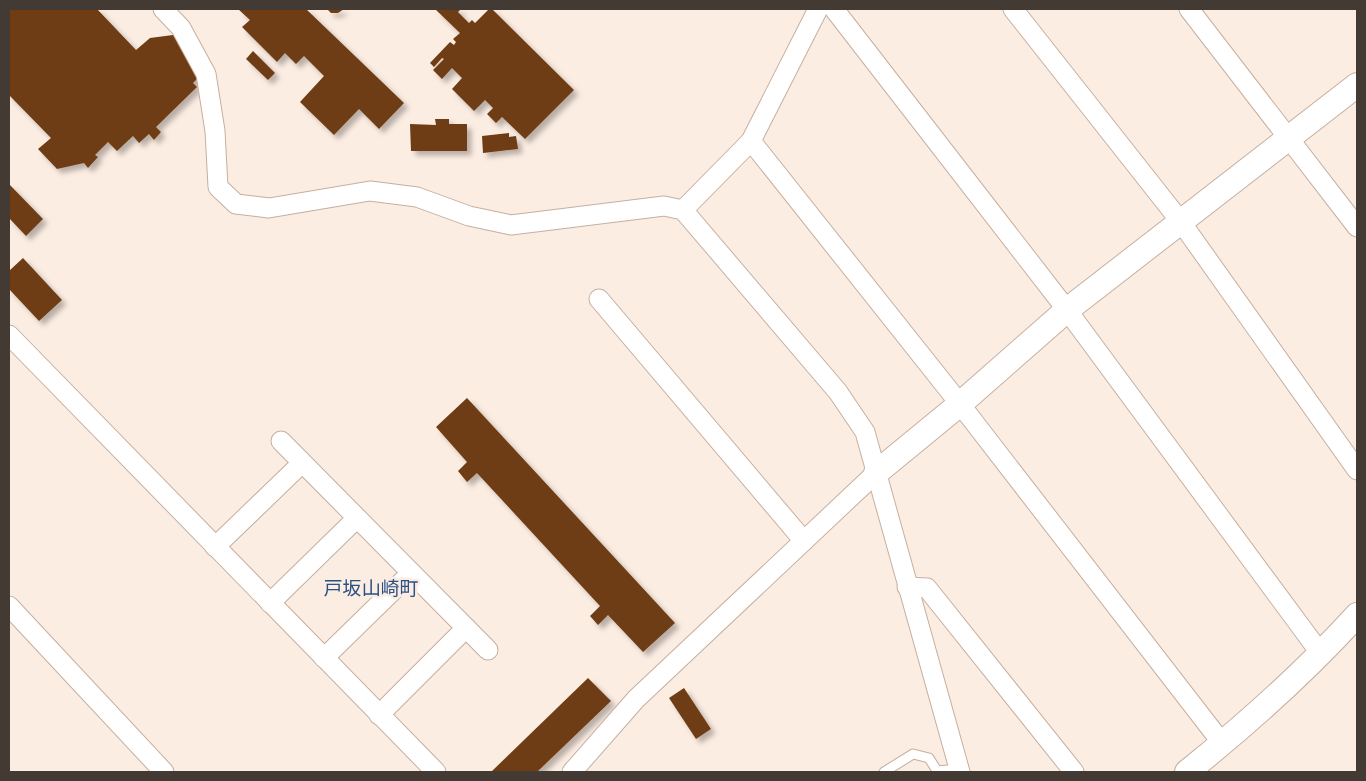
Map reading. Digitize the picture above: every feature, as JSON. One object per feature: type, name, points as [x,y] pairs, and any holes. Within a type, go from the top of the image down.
[{"type":"street","points":[[163,9],[182,28],[206,74],[215,131],[218,188],[236,204],[269,208],[370,191],[417,197],[469,216],[511,225],[664,206],[683,210],[838,392],[865,432],[959,771]]},
{"type":"street","points":[[683,210],[751,141],[818,9]]},
{"type":"street","points":[[834,9],[1066,310],[1321,654]]},
{"type":"street","points":[[1013,9],[1181,222],[1357,470]]},
{"type":"street","points":[[1189,9],[1357,227]]},
{"type":"street","points":[[572,772],[636,699],[876,473],[960,404],[1066,310],[1357,85]]},
{"type":"street","points":[[751,141],[960,404],[1222,744]]},
{"type":"street","points":[[599,299],[804,541]]},
{"type":"street","points":[[9,335],[436,772]]},
{"type":"street","points":[[281,442],[488,650]]},
{"type":"street","points":[[215,547],[302,463]]},
{"type":"street","points":[[270,603],[357,518]]},
{"type":"street","points":[[324,658],[412,573]]},
{"type":"street","points":[[907,587],[926,588],[1074,772]]},
{"type":"street","points":[[9,606],[164,772]]},
{"type":"street","points":[[1186,772],[1222,744],[1321,654],[1357,615]]},
{"type":"street","points":[[379,715],[466,628]]},
{"type":"lane","points":[[884,772],[913,754],[929,758],[937,771],[959,771]]},
{"type":"building","points":[[9,9],[97,9],[136,50],[150,38],[173,35],[178,40],[197,79],[193,83],[197,87],[156,127],[161,132],[154,140],[149,134],[139,143],[133,136],[117,151],[108,142],[95,155],[98,157],[88,168],[84,163],[57,169],[38,149],[51,138],[9,95]]},
{"type":"building","points":[[238,9],[306,9],[404,103],[379,129],[359,109],[334,135],[300,102],[324,76],[304,56],[296,64],[285,53],[277,62],[242,27],[250,20]]},
{"type":"building","points":[[327,9],[344,9],[338,13],[331,13]]},
{"type":"building","points":[[435,9],[461,9],[458,12],[469,23],[472,20],[475,23],[489,9],[492,9],[574,90],[525,139],[502,117],[496,123],[487,114],[493,108],[485,100],[474,111],[452,89],[462,78],[452,68],[442,79],[433,70],[444,59],[442,58],[434,67],[430,63],[450,42],[454,45],[456,42],[453,39],[460,33]]},
{"type":"building","points":[[253,51],[275,73],[268,80],[246,59]]},
{"type":"building","points":[[435,119],[449,119],[449,124],[467,124],[467,151],[411,151],[410,124],[436,125]]},
{"type":"building","points":[[509,133],[509,137],[516,136],[518,149],[483,153],[482,136]]},
{"type":"building","points":[[9,184],[43,219],[26,236],[9,218]]},
{"type":"building","points":[[23,258],[62,300],[39,321],[9,289],[9,271]]},
{"type":"building","points":[[467,398],[675,623],[643,652],[608,615],[598,625],[590,616],[600,606],[477,473],[467,482],[458,471],[467,462],[436,427]]},
{"type":"building","points":[[588,678],[611,701],[537,772],[491,772]]},
{"type":"building","points":[[684,688],[711,729],[696,739],[669,698]]},
{"type":"district","name":"戸坂山崎町","points":[[371,588]]}]
